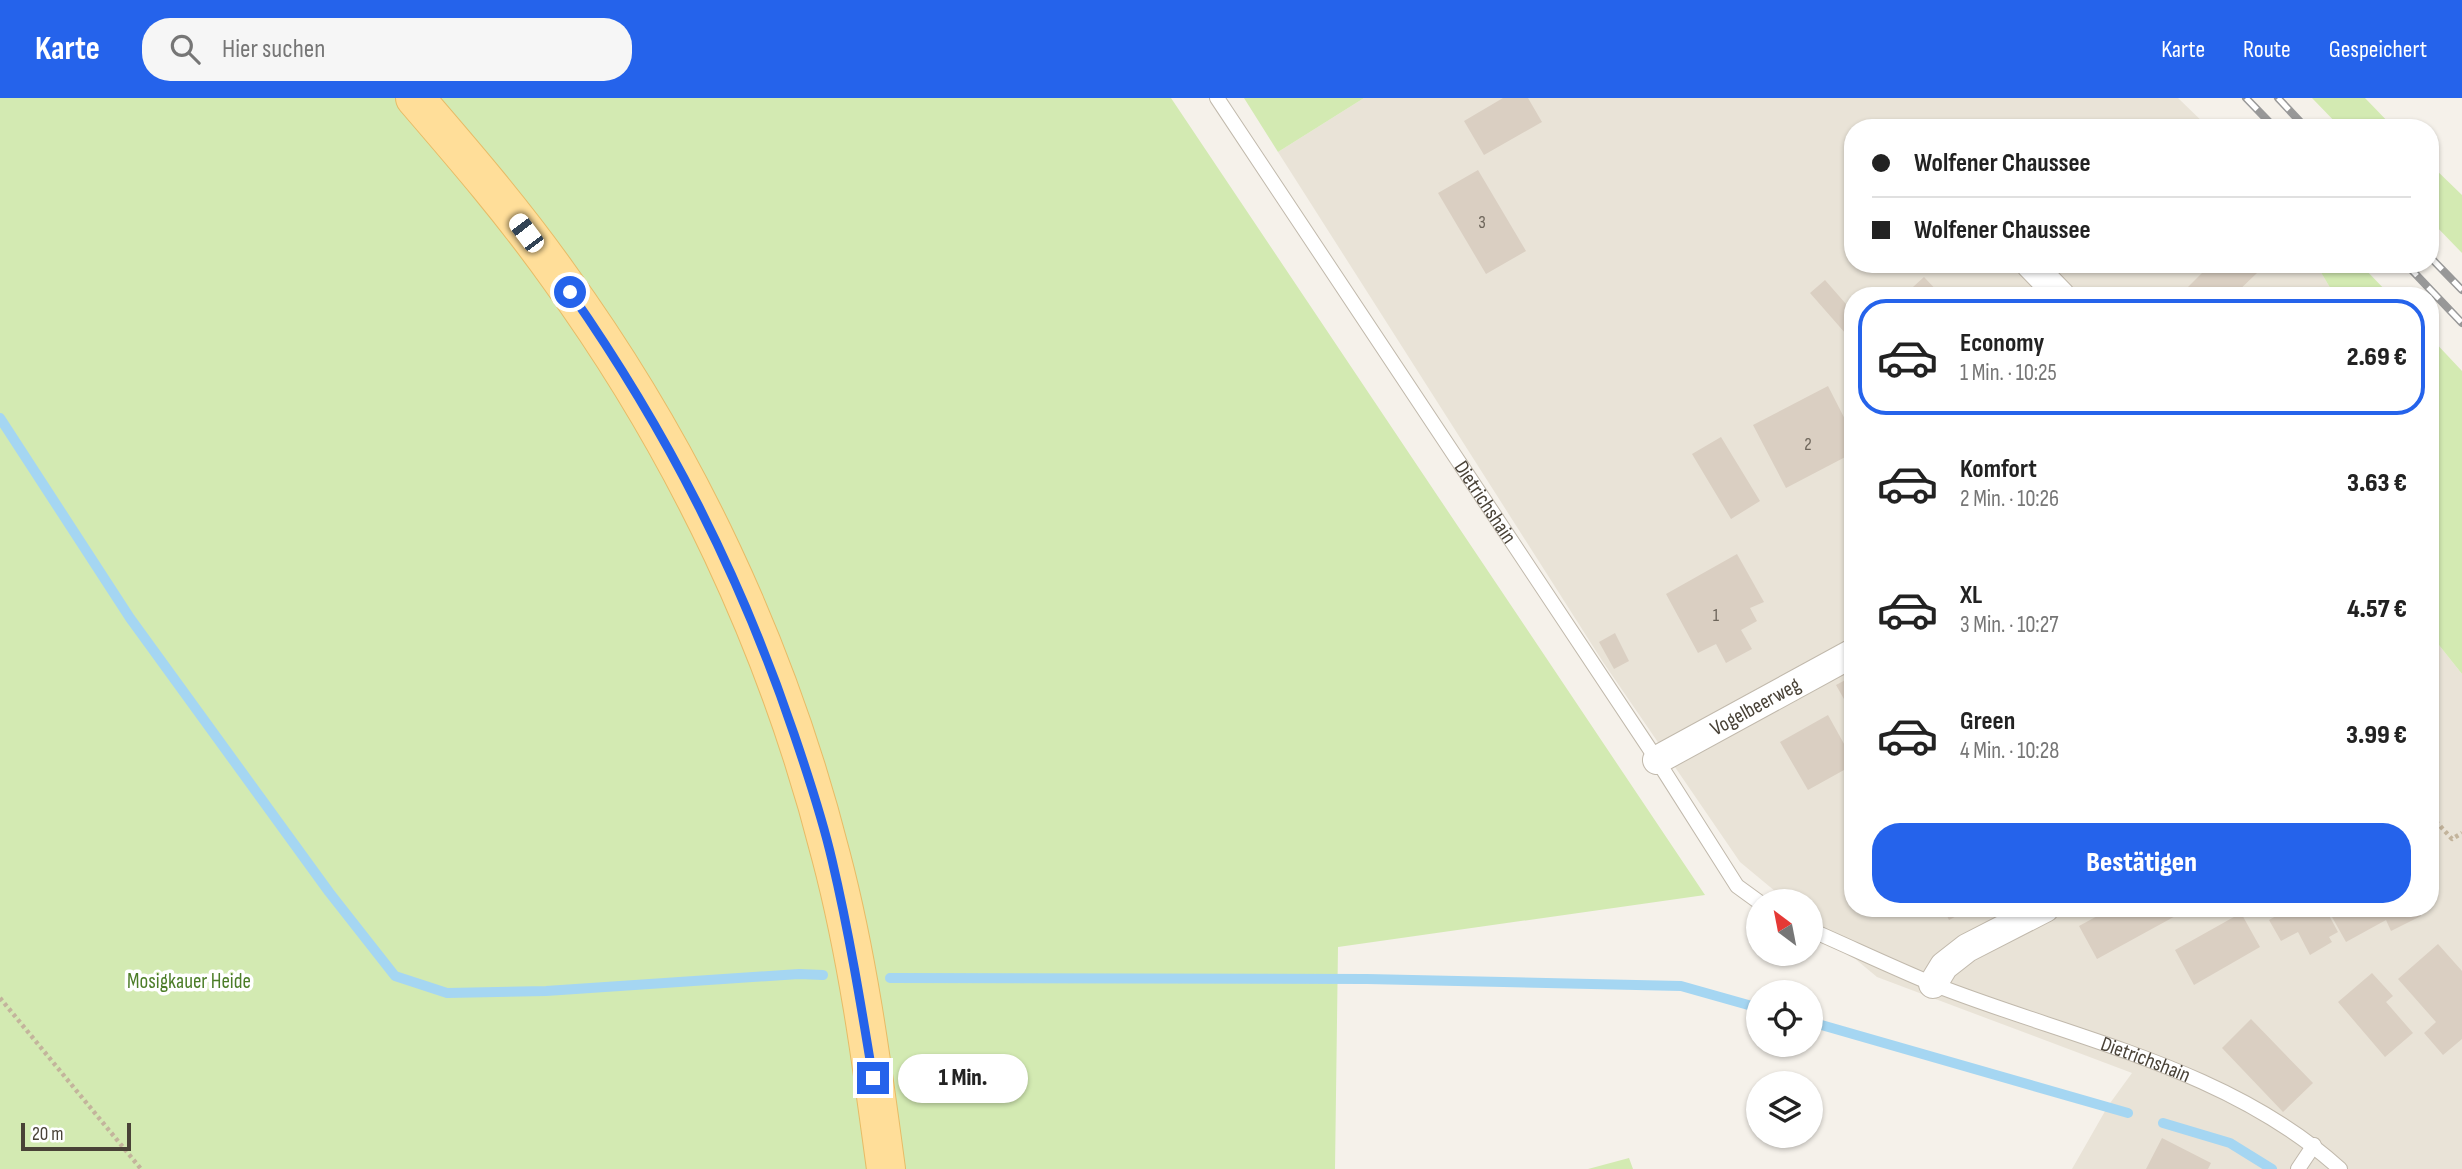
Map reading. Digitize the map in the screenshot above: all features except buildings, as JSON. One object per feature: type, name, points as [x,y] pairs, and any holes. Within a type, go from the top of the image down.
[{"type":"main road","points":[[415,98],[550,264],[635,390],[699,503],[752,618],[798,745],[832,859],[856,976],[886,1169]]},
{"type":"street","points":[[2038,273],[2052,287]]},
{"type":"street","name":"Vogelbeerweg","points":[[1657,760],[1844,658]]},
{"type":"street","points":[[1933,984],[1944,966],[1968,948],[2028,917]]},
{"type":"lane","name":"Dietrichshain","points":[[1217,98],[1657,760],[1737,886],[1746,893]]},
{"type":"lane","name":"Dietrichshain","points":[[1824,936],[1933,984],[2211,1084],[2314,1145],[2340,1169]]},
{"type":"lane","points":[[2298,1169],[2314,1145]]},
{"type":"path","points":[[2439,825],[2452,839],[2462,833]]},
{"type":"path","points":[[0,999],[141,1169]]},
{"type":"shaded area","points":[[1364,98],[2178,98],[2200,119],[1844,119],[1844,273],[2321,273],[2330,287],[1844,287],[1844,917],[2439,917],[2439,645],[2462,674],[2462,1169],[2072,1169],[2108,1106],[2132,1073],[1877,977],[1824,933],[1824,889],[1773,889],[1740,862],[1603,662],[1278,152]]},
{"type":"green space","name":"Mosigkauer Heide","points":[[0,98],[1171,98],[1705,895],[1338,947],[1335,1169],[0,1169]]},
{"type":"green space","points":[[1244,98],[1364,98],[1278,152]]},
{"type":"green space","points":[[2312,98],[2365,98],[2385,119],[2332,119]]},
{"type":"green space","points":[[2439,173],[2462,195],[2462,253],[2439,229]]},
{"type":"green space","points":[[2321,273],[2369,273],[2382,287],[2330,287]]},
{"type":"green space","points":[[2439,347],[2462,371],[2462,674],[2439,645]]},
{"type":"green space","points":[[1629,1158],[1633,1169],[1588,1169]]},
{"type":"waterway","points":[[0,418],[130,618],[329,892],[395,976],[447,993],[546,991],[799,974],[823,975]]},
{"type":"waterway","points":[[890,978],[1367,979],[1681,986],[1746,1004]]},
{"type":"waterway","points":[[1823,1025],[2128,1113]]},
{"type":"waterway","points":[[2163,1123],[2230,1143],[2272,1169]]},
{"type":"railway","points":[[2246,98],[2266,119]]},
{"type":"railway","points":[[2278,98],[2298,119]]},
{"type":"railway","points":[[2439,266],[2462,290]]},
{"type":"railway","points":[[2415,273],[2428,287]]},
{"type":"railway","points":[[2439,299],[2462,323]]},
{"type":"route","points":[[570,292],[635,390],[699,503],[752,618],[776,680],[832,859],[873,1078]]}]
